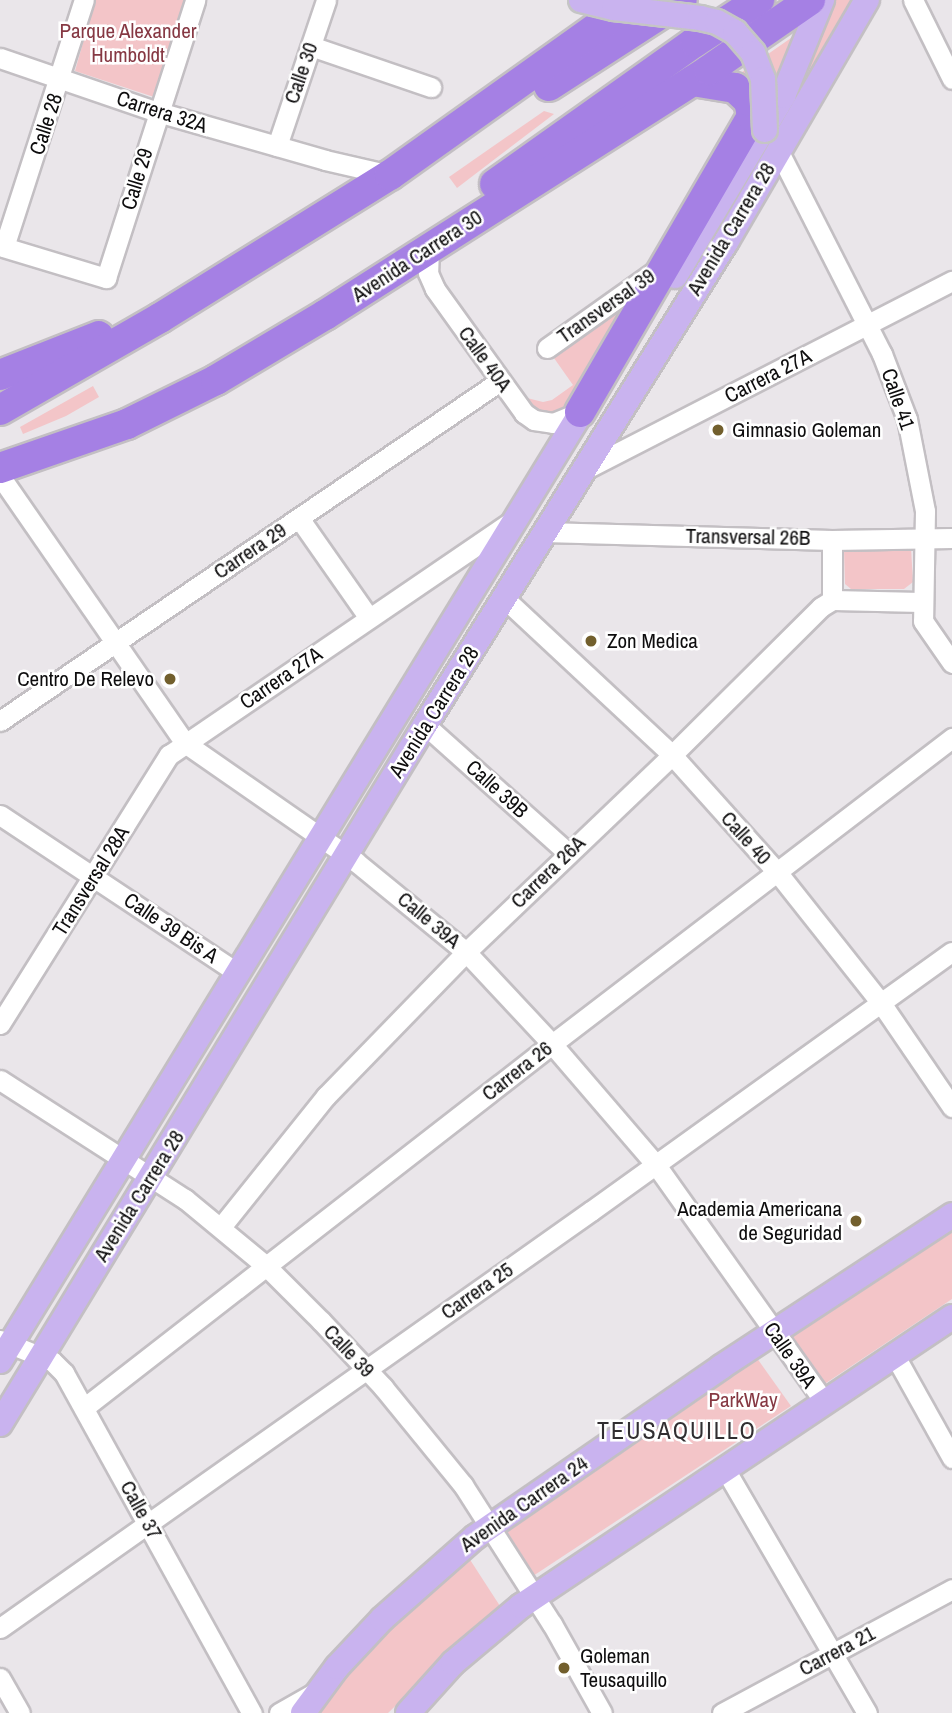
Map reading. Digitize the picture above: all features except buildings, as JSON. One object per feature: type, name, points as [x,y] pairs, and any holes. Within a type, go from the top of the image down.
[{"type":"highway","points":[[0,410],[160,318],[390,175],[635,0]]},
{"type":"highway","points":[[390,175],[454,146],[682,0]]},
{"type":"highway","name":"Avenida Carrera 30","points":[[0,468],[115,414],[284,319],[463,207],[695,42],[759,0]]},
{"type":"highway","name":"Avenida Carrera 30","points":[[0,468],[100,435],[163,408],[314,322],[693,81],[810,0]]},
{"type":"highway","points":[[580,412],[751,116],[749,101],[736,88],[693,81]]},
{"type":"highway","points":[[463,207],[581,151]]},
{"type":"highway","points":[[0,375],[94,338],[160,318]]},
{"type":"main road","points":[[581,0],[614,8],[699,18],[717,22],[736,32],[753,53],[763,79],[771,140]]},
{"type":"main road","name":"Avenida Carrera 28","points":[[0,1424],[425,725],[726,242],[771,140],[822,0]]},
{"type":"main road","name":"Avenida Carrera 28","points":[[3,1348],[321,837],[580,412],[653,312],[740,171],[771,140],[867,0]]},
{"type":"main road","name":"Avenida Carrera 24","points":[[303,1713],[382,1619],[451,1556],[774,1332],[952,1215]]},
{"type":"main road","points":[[408,1713],[481,1637],[534,1596],[952,1317]]},
{"type":"street","name":"Calle 28","points":[[2,247],[61,78],[83,0]]},
{"type":"street","name":"Calle 29","points":[[2,247],[106,278],[195,0]]},
{"type":"street","name":"Calle 30","points":[[276,146],[326,0]]},
{"type":"street","points":[[913,0],[952,79]]},
{"type":"street","points":[[311,46],[431,87]]},
{"type":"street","name":"Carrera 32A","points":[[0,58],[159,112],[325,160],[390,175]]},
{"type":"street","name":"Calle 41","points":[[771,140],[896,386],[907,419],[925,511],[922,602],[925,628],[952,663]]},
{"type":"street","points":[[325,160],[338,172],[345,188],[340,200],[326,214]]},
{"type":"street","name":"Calle 40A","points":[[429,248],[430,280],[500,381],[534,420],[562,421],[580,412]]},
{"type":"street","name":"Transversal 39","points":[[547,348],[664,265]]},
{"type":"street","name":"Carrera 27A","points":[[584,470],[952,281]]},
{"type":"street","name":"Carrera 29","points":[[2,717],[500,381]]},
{"type":"street","name":"Calle 39A","points":[[0,477],[185,743],[347,855],[400,895],[466,952],[552,1044],[656,1165],[825,1403]]},
{"type":"street","points":[[299,518],[369,618]]},
{"type":"street","name":"Carrera 27A","points":[[185,743],[516,518]]},
{"type":"street","name":"Transversal 26B","points":[[544,532],[832,540],[952,538]]},
{"type":"street","points":[[832,540],[832,600],[922,602]]},
{"type":"street","name":"Calle 40","points":[[505,599],[673,755],[778,873],[881,1003],[952,1107]]},
{"type":"street","name":"Carrera 26A","points":[[221,1227],[326,1096],[466,952],[673,755],[770,656],[832,600]]},
{"type":"street","name":"Calle 39B","points":[[425,725],[568,853]]},
{"type":"street","name":"Carrera 26","points":[[85,1407],[952,738]]},
{"type":"street","name":"Transversal 28A","points":[[0,1024],[169,755],[185,743]]},
{"type":"street","name":"Calle 39 Bis A","points":[[0,815],[236,972]]},
{"type":"street","name":"Carrera 25","points":[[0,1628],[656,1165],[952,952]]},
{"type":"street","name":"Calle 39","points":[[0,1080],[152,1176],[221,1227],[266,1266],[366,1369],[463,1485],[534,1596],[602,1713]]},
{"type":"street","name":"Calle 37","points":[[3,1348],[41,1356],[58,1366],[85,1407],[252,1713]]},
{"type":"street","points":[[895,1356],[952,1458]]},
{"type":"street","points":[[725,1469],[867,1713]]},
{"type":"street","name":"Carrera 21","points":[[722,1713],[952,1589]]},
{"type":"street","points":[[0,1678],[20,1713]]},
{"type":"street","points":[[279,1713],[320,1690]]},
{"type":"green space","name":"Parque Alexander Humboldt","points":[[95,0],[190,0],[157,98],[75,71]]},
{"type":"green space","points":[[828,0],[856,0],[785,119],[732,79],[801,31]]},
{"type":"green space","points":[[544,111],[554,114],[457,188],[449,177]]},
{"type":"green space","points":[[635,298],[583,385],[565,408],[549,416],[534,413],[521,402],[527,398],[543,402],[552,400],[573,385],[549,351]]},
{"type":"green space","points":[[93,386],[99,397],[66,416],[23,434],[20,427]]},
{"type":"green space","points":[[911,548],[913,582],[904,589],[851,589],[845,584],[844,549]]},
{"type":"green space","name":"ParkWay","points":[[952,1223],[952,1299],[820,1387],[784,1335]]},
{"type":"green space","name":"ParkWay","points":[[754,1354],[791,1406],[533,1576],[501,1526]]},
{"type":"green space","points":[[465,1552],[500,1606],[388,1713],[310,1713],[340,1669]]},
{"type":"place","name":"Gimnasio Goleman","points":[[718,430]]},
{"type":"place","name":"Zon Medica","points":[[591,641]]},
{"type":"place","name":"Centro De Relevo","points":[[170,679]]},
{"type":"place","name":"Academia Americana de Seguridad","points":[[856,1221]]},
{"type":"place","name":"Goleman Teusaquillo","points":[[564,1668]]},
{"type":"district","name":"TEUSAQUILLO","points":[[677,1431]]}]
